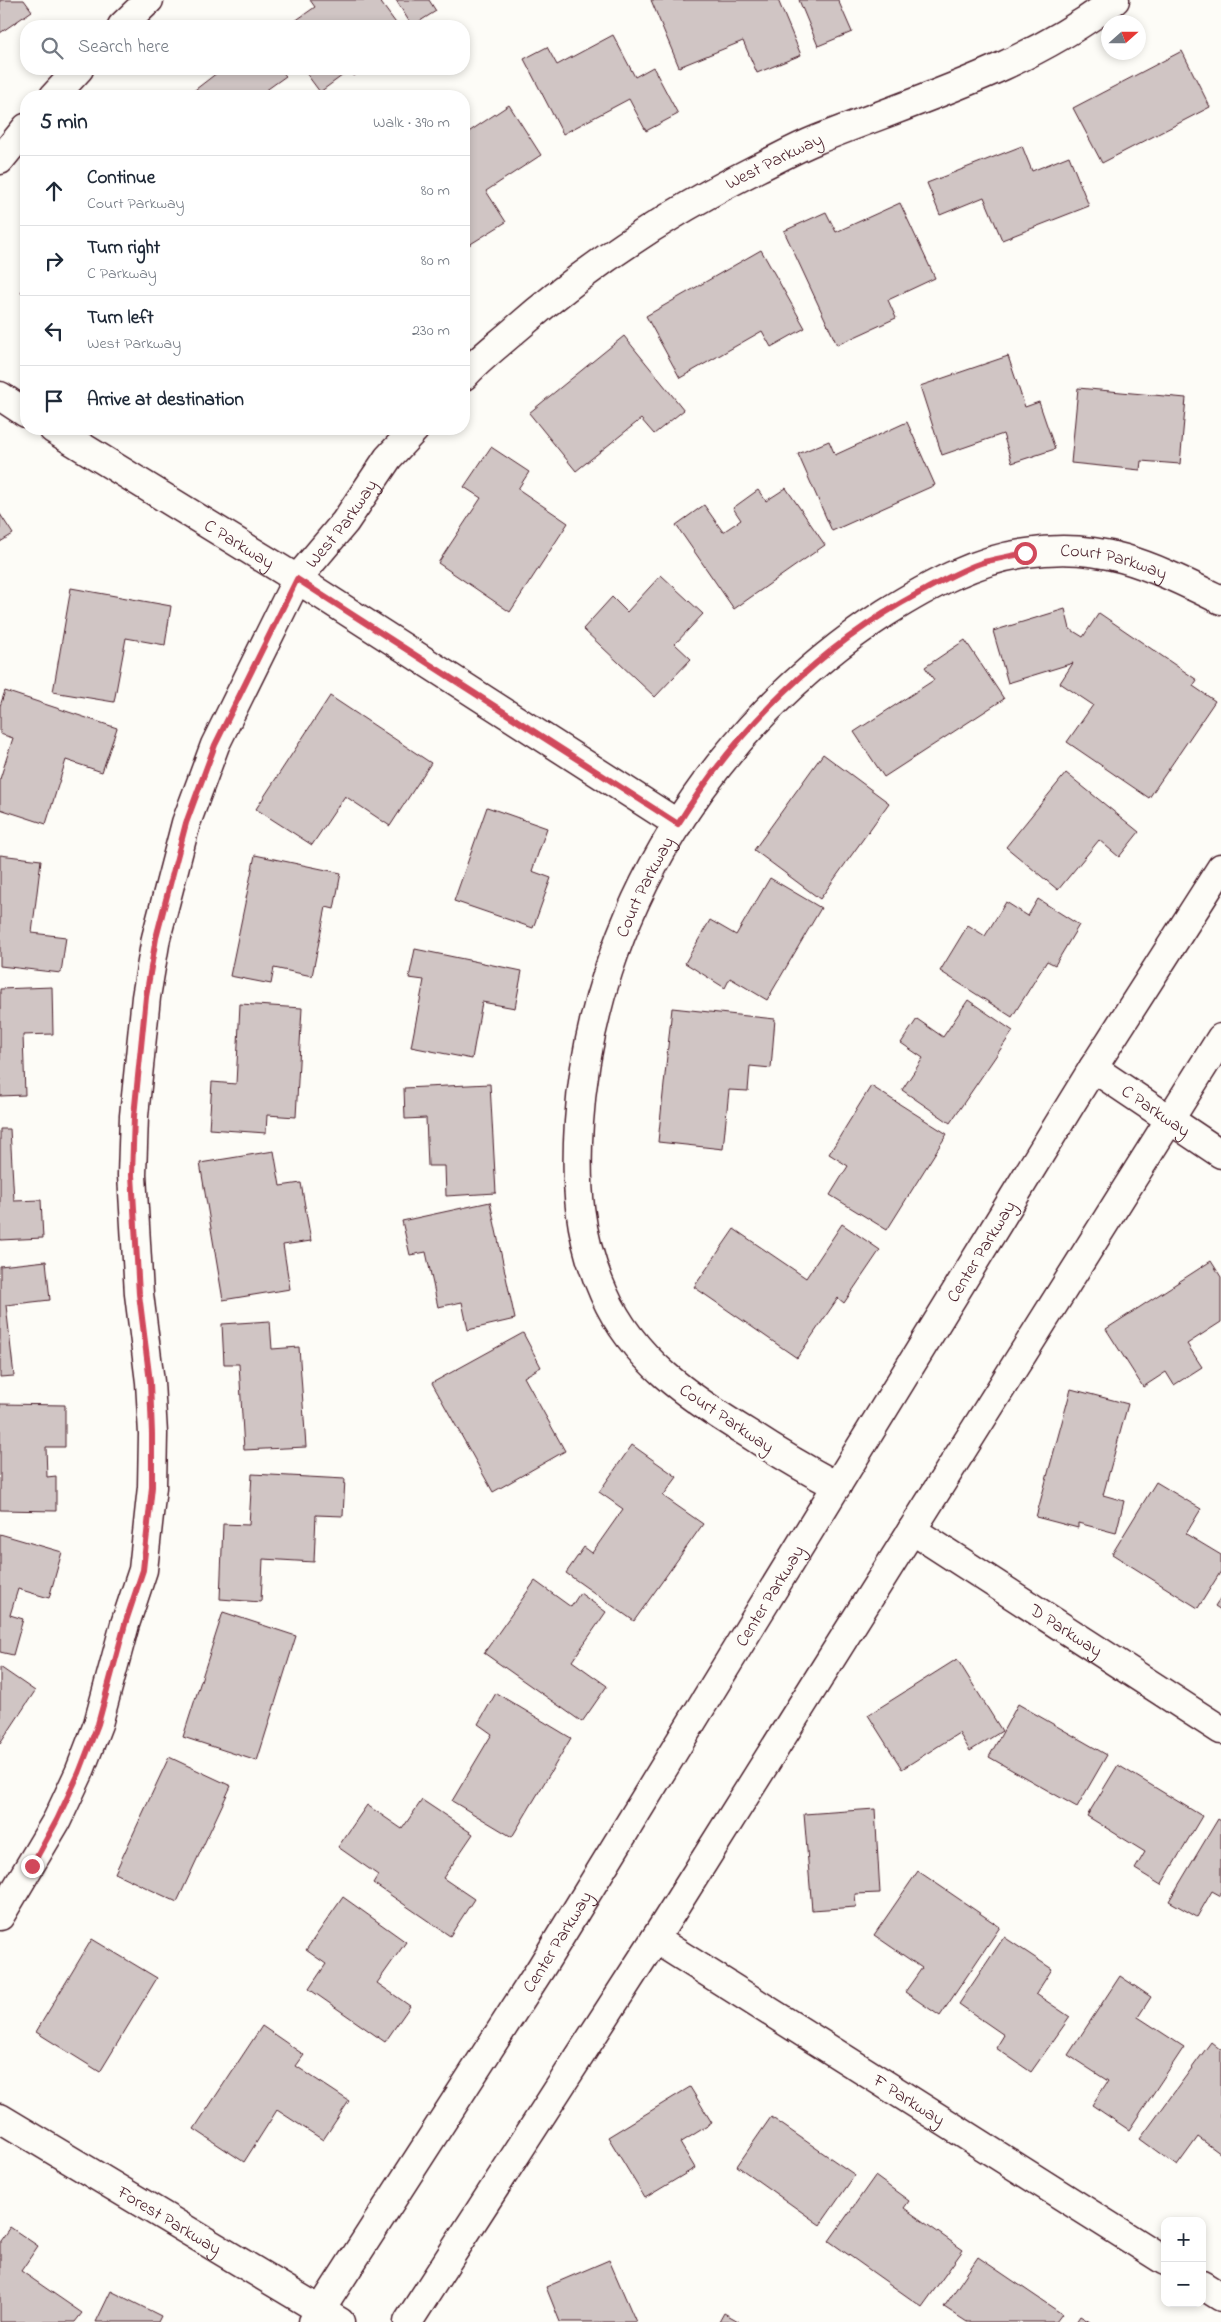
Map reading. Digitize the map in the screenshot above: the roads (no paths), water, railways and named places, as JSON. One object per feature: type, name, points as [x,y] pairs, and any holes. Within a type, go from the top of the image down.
[{"type":"street","points":[[128,20],[149,0]]},
{"type":"street","name":"West Parkway","points":[[470,371],[558,292],[656,224],[707,194],[814,141],[970,82],[1019,59],[1066,32],[1115,0]]},
{"type":"street","points":[[60,90],[73,75]]},
{"type":"street","points":[[0,160],[20,135]]},
{"type":"street","points":[[0,396],[20,409]]},
{"type":"street","name":"C Parkway","points":[[62,435],[297,579],[678,824]]},
{"type":"street","name":"West Parkway","points":[[0,1916],[57,1820],[79,1773],[98,1724],[125,1624],[143,1570],[152,1487],[152,1434],[150,1382],[139,1294],[132,1175],[134,1116],[146,997],[156,938],[186,823],[215,745],[297,579],[345,522],[388,458],[409,435]]},
{"type":"street","name":"Court Parkway","points":[[838,1486],[799,1466],[694,1400],[655,1367],[627,1334],[604,1296],[589,1255],[579,1212],[576,1167],[581,1092],[588,1046],[599,1000],[613,956],[650,870],[698,791],[757,718],[826,655],[863,627],[902,602],[943,580],[983,563],[1025,553],[1060,550],[1112,554],[1153,567],[1221,600]]},
{"type":"street","name":"Center Parkway","points":[[324,2318],[838,1486],[1092,1068],[1221,868]]},
{"type":"street","points":[[408,2322],[655,1939],[1221,1038]]},
{"type":"street","name":"C Parkway","points":[[1092,1068],[1221,1154]]},
{"type":"street","name":"D Parkway","points":[[912,1530],[1221,1730]]},
{"type":"street","name":"F Parkway","points":[[655,1939],[1161,2258]]},
{"type":"street","name":"Forest Parkway","points":[[0,2118],[324,2318]]},
{"type":"street","points":[[1206,2288],[1221,2297]]}]
